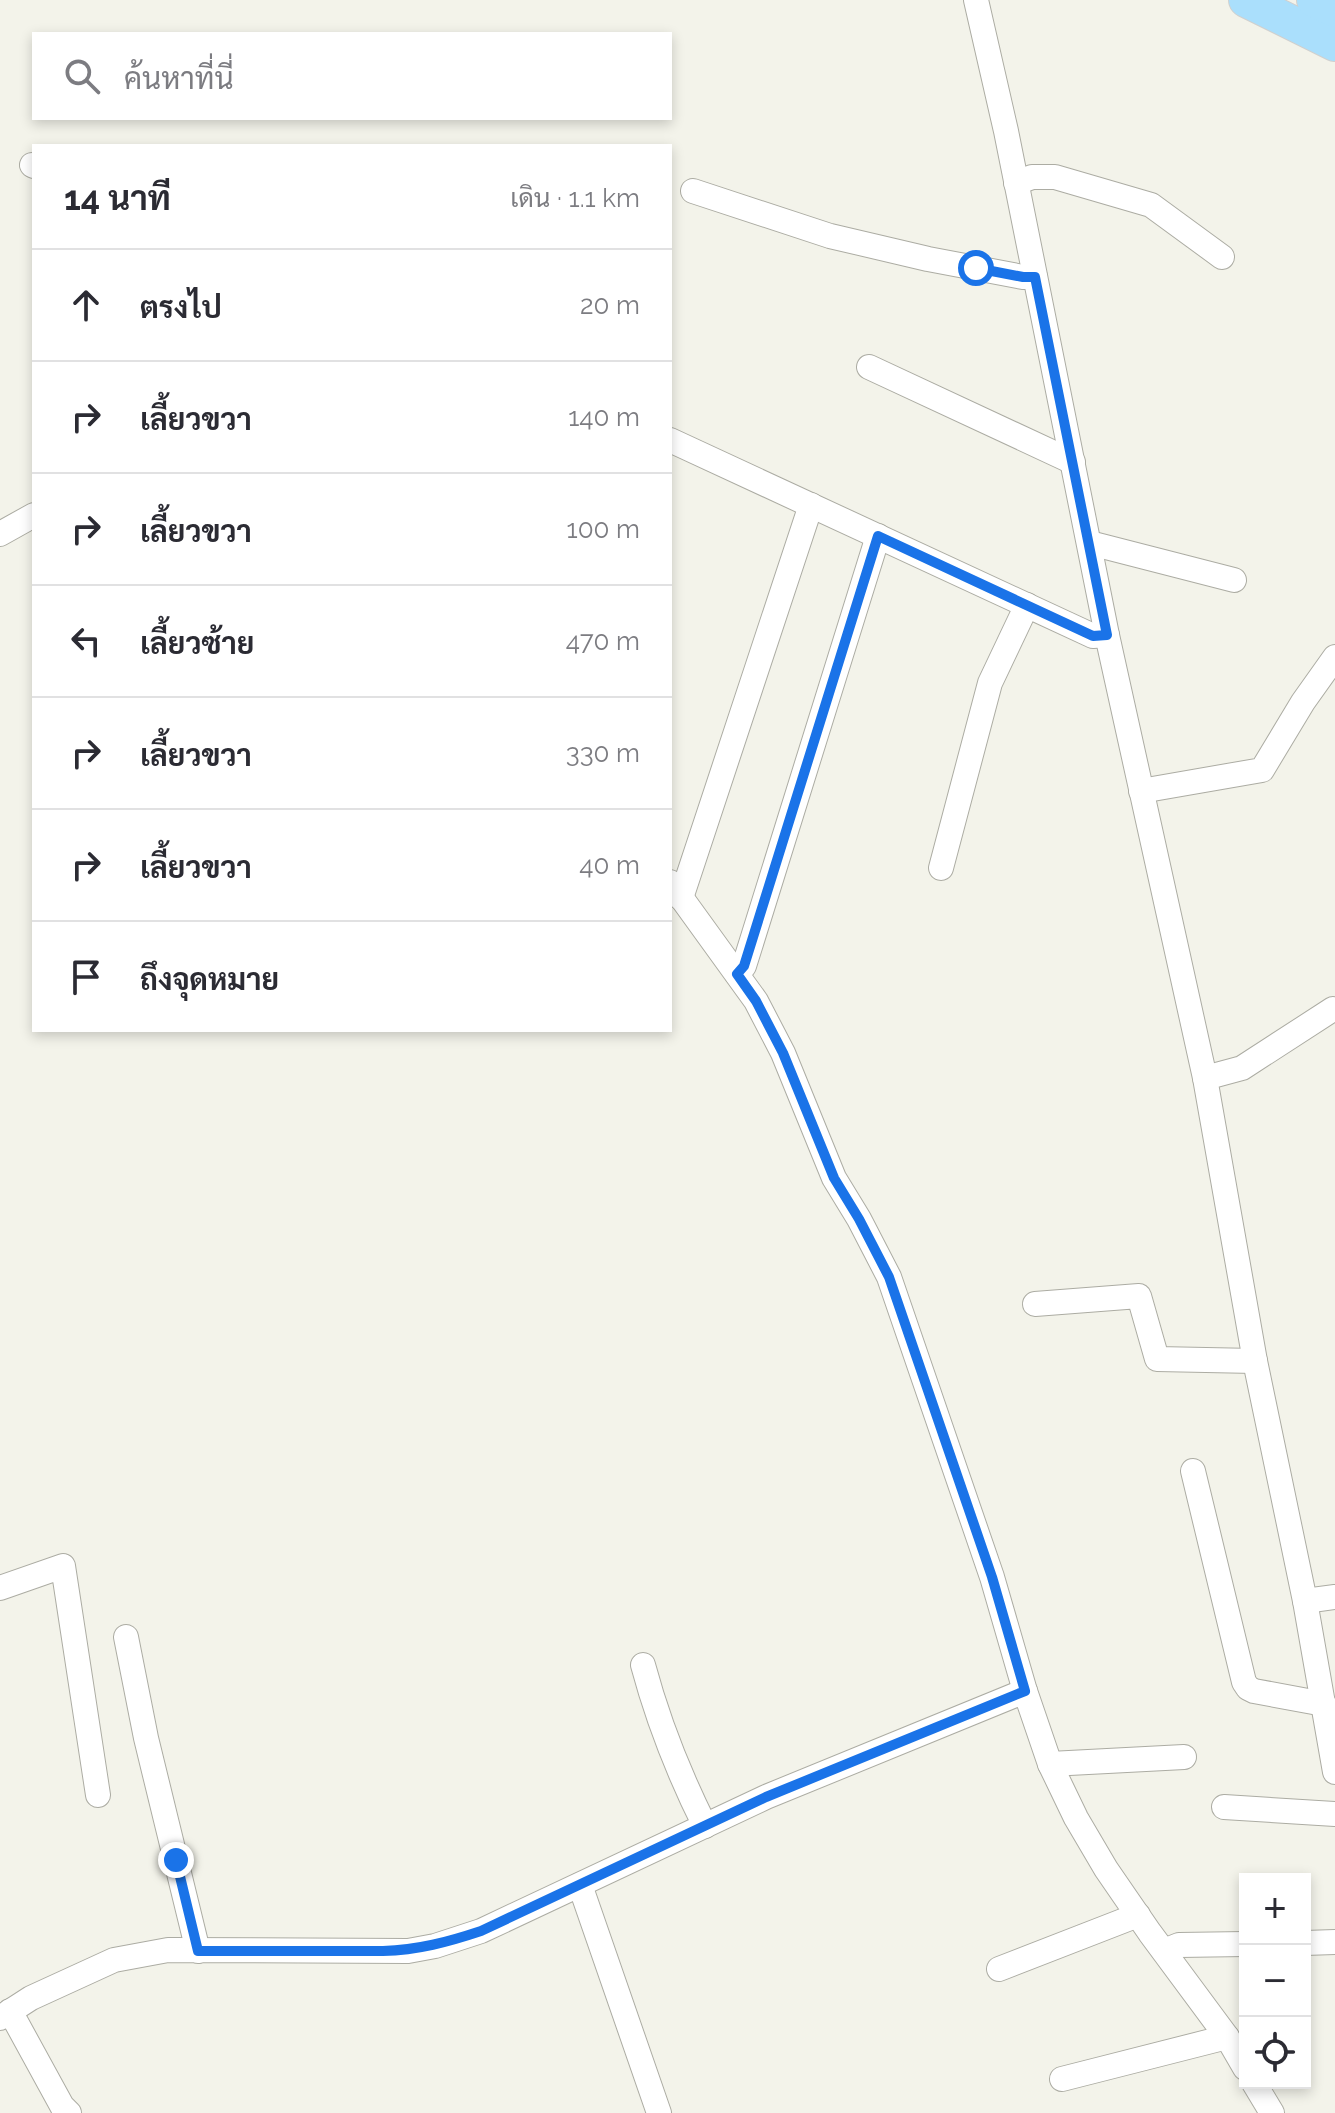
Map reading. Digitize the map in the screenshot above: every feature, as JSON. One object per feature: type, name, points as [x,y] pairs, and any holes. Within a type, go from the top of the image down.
[{"type":"highway","points":[[1246,0],[1335,44]]},
{"type":"highway","points":[[1314,0],[1335,10]]},
{"type":"street","points":[[976,0],[1107,635],[1205,1078],[1255,1361],[1332,1732],[1335,1772]]},
{"type":"street","points":[[1016,183],[1032,177],[1055,177],[1151,205],[1222,257]]},
{"type":"street","points":[[693,191],[830,236],[928,259],[1035,277]]},
{"type":"street","points":[[869,367],[1073,462]]},
{"type":"street","points":[[672,441],[1093,636],[1107,635]]},
{"type":"street","points":[[811,505],[676,890],[756,1001],[783,1053],[834,1178],[889,1277],[992,1577],[1050,1764],[1076,1818],[1106,1869],[1239,2058]]},
{"type":"street","points":[[0,534],[32,516]]},
{"type":"street","points":[[737,974],[744,966],[878,536]]},
{"type":"street","points":[[1090,543],[1234,580]]},
{"type":"street","points":[[941,868],[990,683],[1027,605]]},
{"type":"street","points":[[1141,791],[1262,770],[1271,752],[1332,668]]},
{"type":"street","points":[[1205,1078],[1242,1068],[1333,1009]]},
{"type":"street","points":[[1035,1304],[1139,1296],[1157,1359],[1255,1361]]},
{"type":"street","points":[[1193,1471],[1244,1682],[1254,1691],[1324,1704]]},
{"type":"street","points":[[0,1588],[63,1566],[98,1795]]},
{"type":"street","points":[[1305,1601],[1335,1597]]},
{"type":"street","points":[[126,1637],[146,1738],[198,1951]]},
{"type":"street","points":[[643,1665],[672,1752],[705,1826]]},
{"type":"street","points":[[69,2113],[5,2015],[31,1998],[114,1960],[168,1950],[408,1951],[435,1946],[481,1931],[766,1797],[1025,1691]]},
{"type":"street","points":[[1050,1764],[1184,1757]]},
{"type":"street","points":[[1224,1807],[1335,1814]]},
{"type":"street","points":[[580,1885],[659,2113]]},
{"type":"street","points":[[999,1969],[1138,1915]]},
{"type":"street","points":[[1311,1943],[1335,1942]]},
{"type":"street","points":[[1164,1951],[1179,1945],[1239,1944]]},
{"type":"street","points":[[1062,2079],[1227,2037]]},
{"type":"street","points":[[1258,2089],[1272,2113]]},
{"type":"route","points":[[176,1860],[198,1951],[408,1951],[435,1946],[481,1931],[766,1797],[1025,1691],[992,1577],[889,1277],[834,1178],[783,1053],[756,1001],[737,974],[744,966],[878,536],[1093,636],[1107,635],[1035,277],[976,268]]}]
